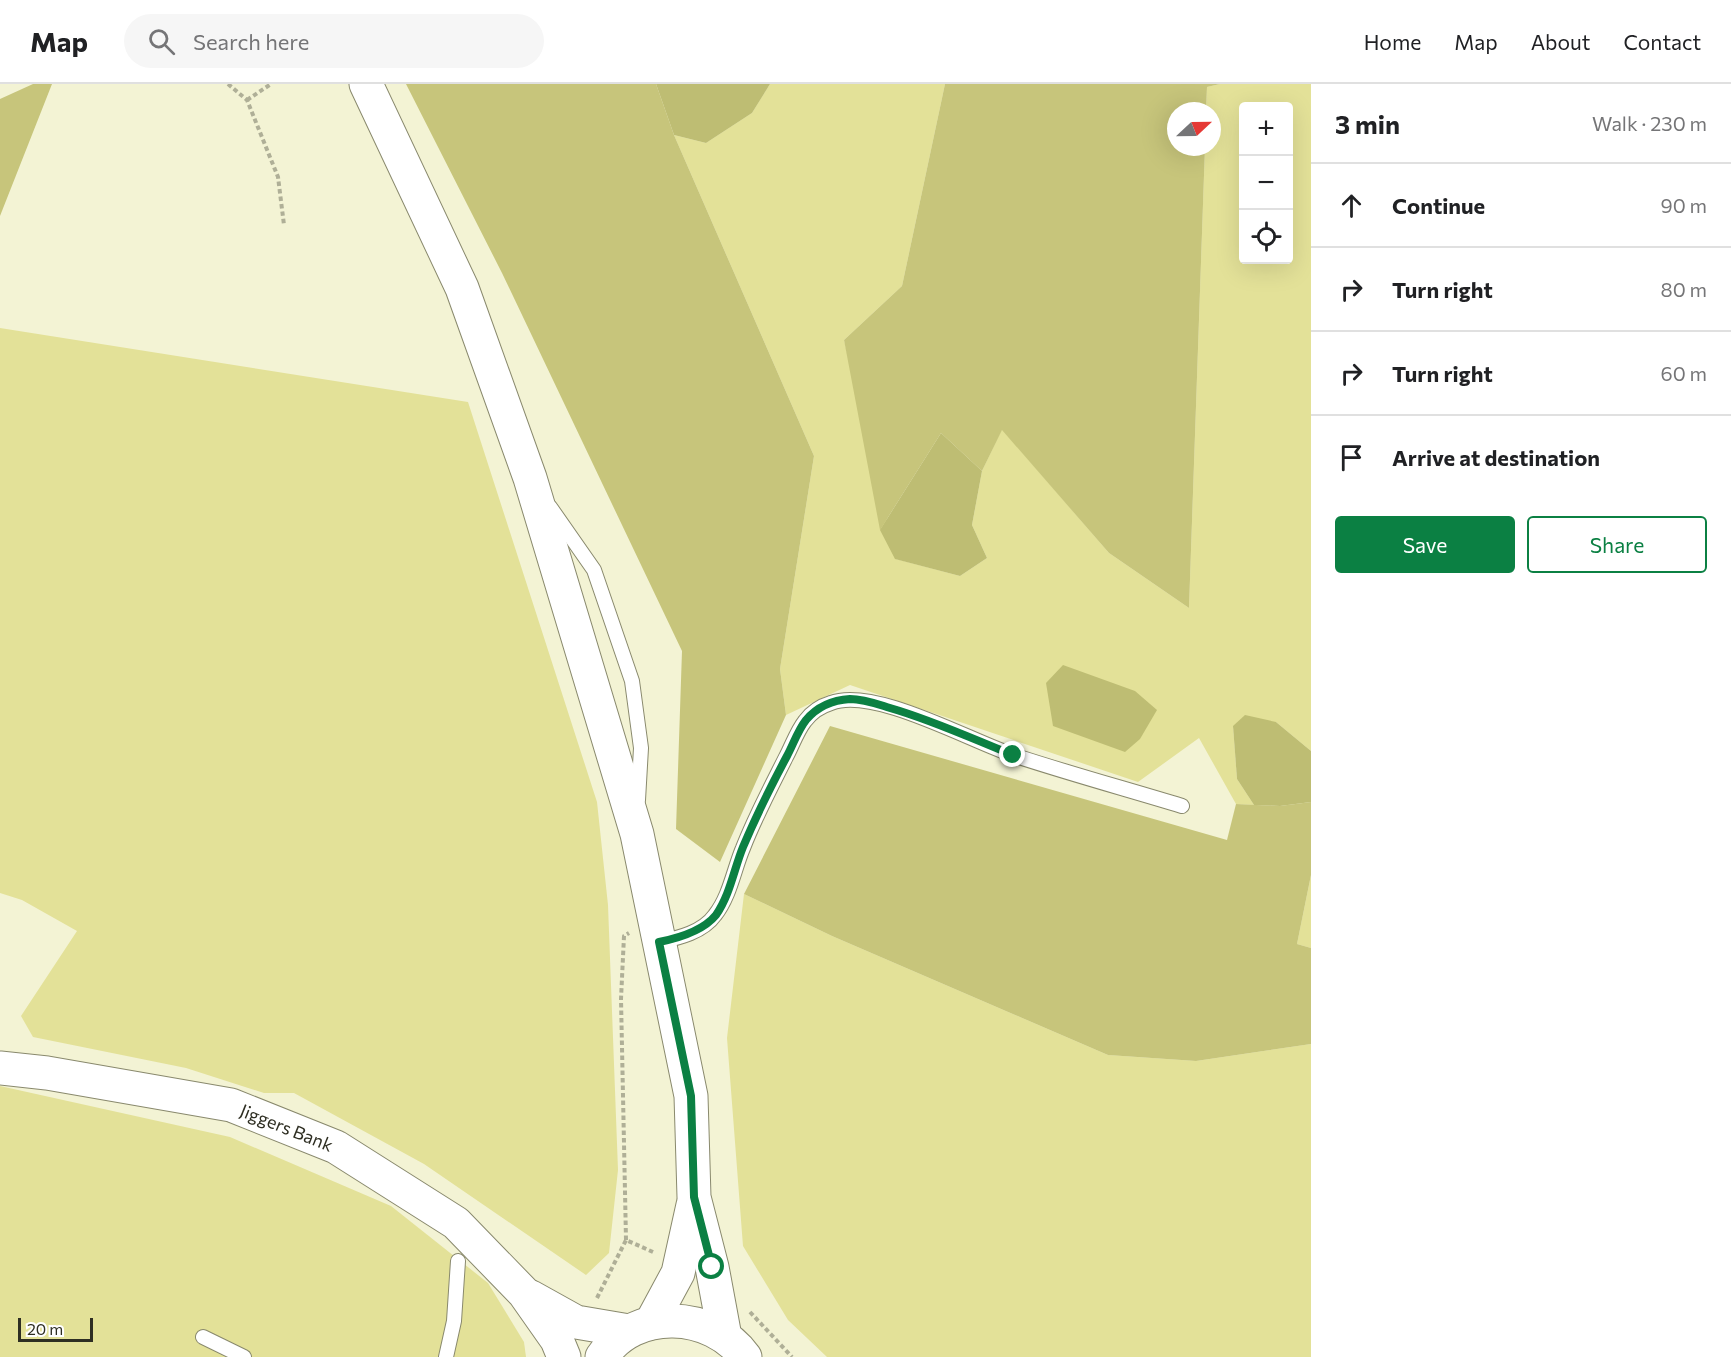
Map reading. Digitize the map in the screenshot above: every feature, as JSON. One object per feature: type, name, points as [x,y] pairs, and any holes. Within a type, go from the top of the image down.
[{"type":"main road","points":[[366,84],[462,288],[530,478],[637,834],[691,1096],[694,1197],[712,1267],[740,1351]]},
{"type":"main road","name":"Jiggers Bank","points":[[0,1068],[47,1073],[231,1105],[336,1147],[456,1224],[524,1293],[556,1340],[564,1357]]},
{"type":"main road","points":[[602,1357],[607,1349],[640,1327],[678,1273],[694,1197]]},
{"type":"main road","name":"Jiggers Bank","points":[[524,1293],[576,1322],[640,1327],[677,1320],[702,1325],[740,1351]]},
{"type":"lane","points":[[656,928],[676,939],[704,926],[715,915],[728,891],[743,847],[763,803],[805,721],[818,709],[833,702],[850,699],[867,701],[901,711],[1013,755],[1182,806]]},
{"type":"lane","points":[[446,1357],[454,1321],[458,1260]]},
{"type":"lane","points":[[203,1337],[244,1357]]},
{"type":"path","points":[[228,84],[247,100],[278,177],[284,225]]},
{"type":"path","points":[[247,100],[271,84]]},
{"type":"path","points":[[590,1302],[598,1297],[626,1240],[621,999],[624,936],[656,928]]},
{"type":"path","points":[[626,1240],[680,1263]]},
{"type":"path","points":[[746,1308],[792,1357]]},
{"type":"shaded area","points":[[33,84],[52,84],[0,216],[0,99]]},
{"type":"shaded area","points":[[406,84],[656,84],[674,135],[814,456],[780,669],[786,715],[720,862],[676,829],[682,651],[502,273]]},
{"type":"shaded area","points":[[656,84],[770,84],[752,113],[706,143],[674,135]]},
{"type":"shaded area","points":[[770,84],[945,84],[902,286],[844,340],[896,559],[960,576],[987,558],[972,525],[982,471],[1002,429],[1109,553],[1189,608],[1205,156],[1221,156],[1221,102],[1206,102],[1207,87],[1220,84],[1311,84],[1311,751],[1276,722],[1233,726],[1237,779],[1254,805],[1236,804],[1199,738],[1138,782],[850,685],[786,715],[780,669],[814,456],[674,135],[706,143],[752,113]]},
{"type":"shaded area","points":[[945,84],[1220,84],[1207,87],[1206,102],[1167,102],[1167,156],[1205,156],[1189,608],[1109,553],[1002,430],[982,471],[941,433],[880,530],[844,340],[902,286]]},
{"type":"shaded area","points":[[0,328],[468,402],[597,802],[608,905],[618,1170],[609,1253],[586,1275],[424,1164],[294,1093],[264,1093],[186,1068],[33,1037],[21,1016],[77,931],[22,900],[0,893]]},
{"type":"shaded area","points":[[941,433],[982,471],[972,525],[987,558],[960,576],[895,559],[880,530]]},
{"type":"shaded area","points":[[1063,665],[1135,691],[1157,710],[1140,739],[1125,752],[1053,726],[1046,683]]},
{"type":"shaded area","points":[[1245,715],[1276,722],[1311,751],[1311,802],[1280,806],[1254,805],[1237,779],[1233,726]]},
{"type":"shaded area","points":[[830,726],[1227,840],[1236,804],[1280,806],[1311,802],[1311,875],[1297,944],[1311,948],[1311,1044],[1196,1061],[1108,1055],[832,936],[744,894]]},
{"type":"shaded area","points":[[1311,875],[1311,948],[1297,944]]},
{"type":"shaded area","points":[[744,894],[832,936],[1108,1055],[1196,1061],[1311,1044],[1311,1357],[827,1357],[788,1320],[743,1246],[727,1038]]},
{"type":"shaded area","points":[[0,1086],[230,1137],[391,1206],[488,1283],[524,1342],[526,1357],[0,1357]]},
{"type":"route","points":[[712,1267],[694,1197],[691,1096],[659,942],[688,934],[704,926],[715,915],[728,891],[743,847],[763,803],[805,721],[818,709],[833,702],[850,699],[867,701],[912,714],[1013,755]]}]
